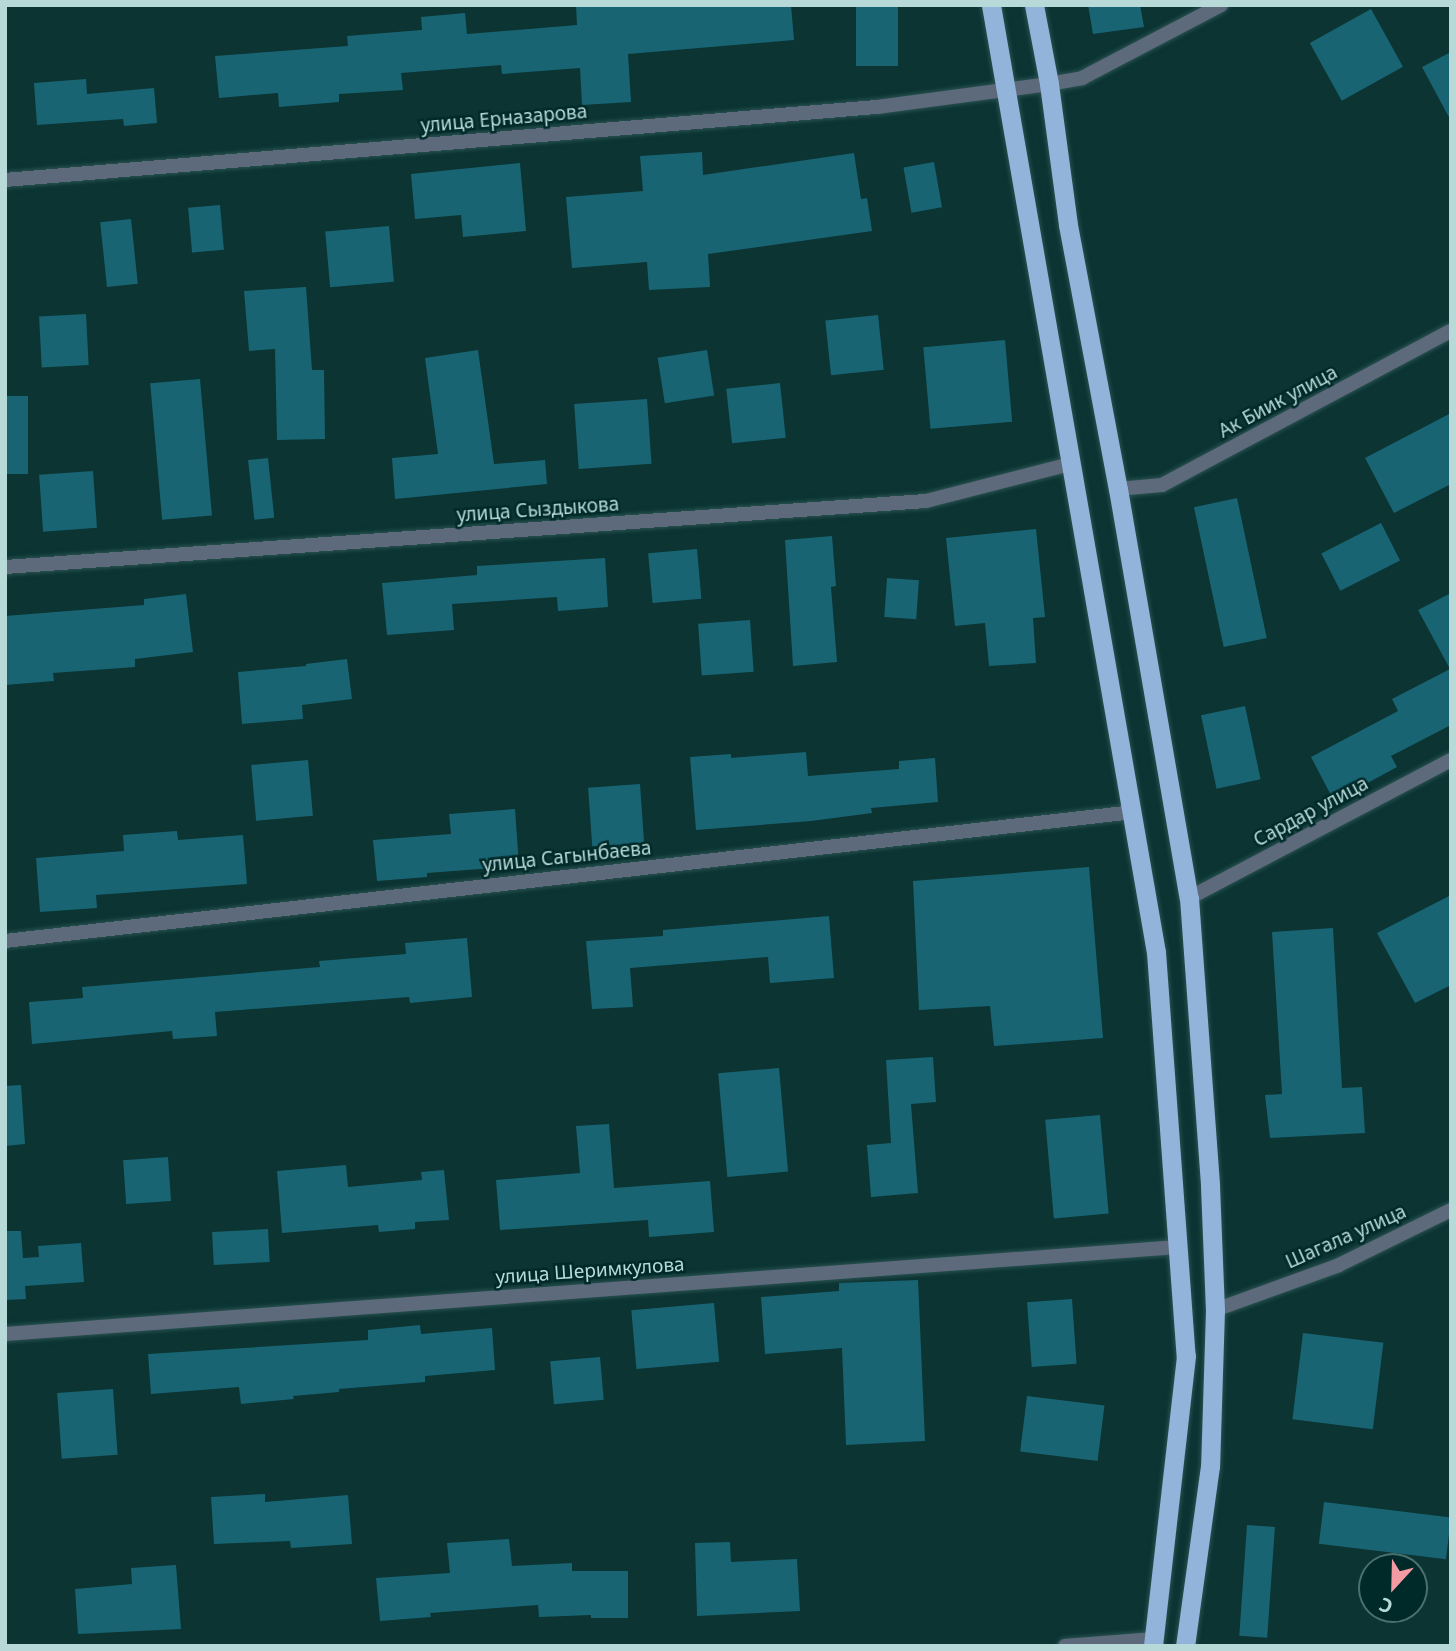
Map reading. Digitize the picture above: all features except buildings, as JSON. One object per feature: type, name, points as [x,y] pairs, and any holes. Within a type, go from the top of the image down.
[{"type":"highway","points":[[991,5],[1156,952],[1186,1356],[1153,1642]]},
{"type":"highway","points":[[1034,5],[1049,84],[1068,225],[1118,489],[1189,898],[1210,1186],[1215,1310],[1210,1466],[1185,1646]]},
{"type":"street","name":"улица Ерназарова","points":[[5,180],[877,107],[1049,84],[1082,78],[1221,5]]},
{"type":"street","name":"Ак Биик улица","points":[[1118,489],[1163,485],[1451,331]]},
{"type":"street","name":"улица Сыздыкова","points":[[5,568],[926,501],[1070,464]]},
{"type":"street","name":"Сардар улица","points":[[1189,898],[1451,760]]},
{"type":"street","name":"улица Сагынбаева","points":[[5,941],[1133,812]]},
{"type":"street","name":"Шагала улица","points":[[1215,1310],[1339,1265],[1451,1210]]},
{"type":"street","name":"улица Шеримкулова","points":[[5,1334],[1178,1247]]},
{"type":"street","points":[[1065,1646],[1153,1642]]}]
